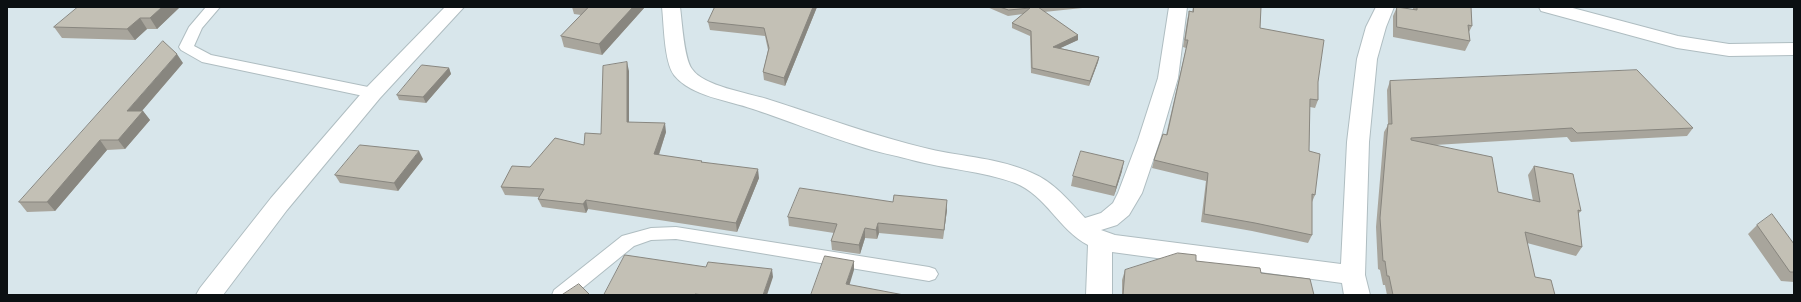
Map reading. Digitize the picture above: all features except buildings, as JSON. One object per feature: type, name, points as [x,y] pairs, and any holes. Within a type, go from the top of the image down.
[{"type":"street","points":[[209,295],[280,204],[373,93],[455,7]]},
{"type":"street","points":[[671,7],[676,49],[681,70],[690,80],[707,88],[760,104],[867,141],[1024,178],[1044,190],[1080,228],[1100,241],[1355,285],[1358,142],[1366,67],[1376,27],[1386,7]]},
{"type":"street","points":[[1080,228],[1110,219],[1121,209],[1130,193],[1149,140],[1168,78],[1178,7]]},
{"type":"street","points":[[1548,7],[1677,42],[1729,50],[1794,50]]},
{"type":"street","points":[[1099,295],[1100,241]]},
{"type":"lane","points":[[213,7],[196,27],[186,46],[207,59],[373,93]]},
{"type":"lane","points":[[561,295],[628,241],[651,234],[676,234],[929,274]]}]
